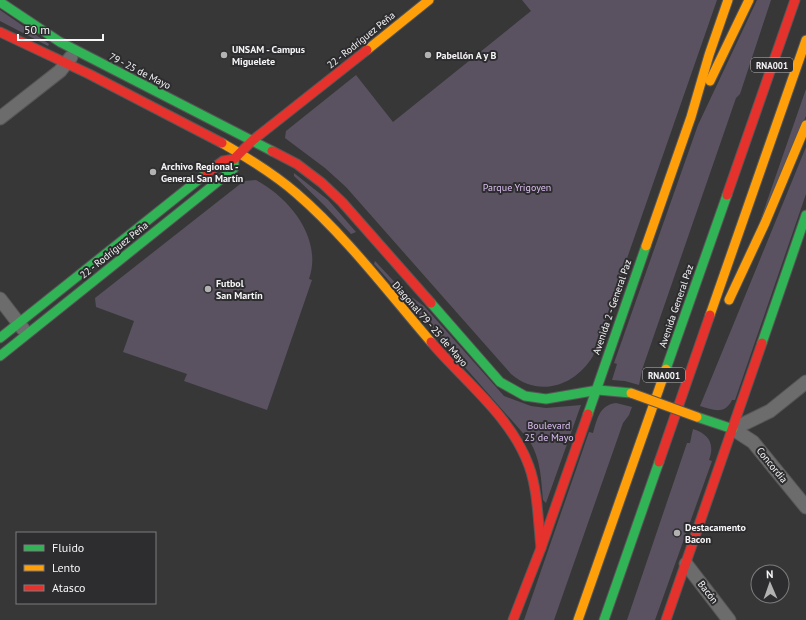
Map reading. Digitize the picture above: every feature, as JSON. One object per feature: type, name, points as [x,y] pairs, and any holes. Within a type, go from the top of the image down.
[{"type":"main road","name":"22 - Rodríguez Peña","points":[[0,338],[223,161],[237,156],[253,140],[429,0]]},
{"type":"main road","name":"Avenida 2 - General Paz","points":[[513,620],[541,548],[691,117],[709,55],[728,0]]},
{"type":"main road","points":[[691,117],[749,0]]},
{"type":"main road","name":"Avenida General Paz","points":[[578,620],[795,0]]},
{"type":"main road","name":"79 - 25 de Mayo","points":[[0,2],[76,51],[253,140]]},
{"type":"main road","points":[[0,32],[66,63],[237,156]]},
{"type":"main road","name":"RNA001","points":[[604,620],[806,40]]},
{"type":"main road","points":[[749,130],[769,45]]},
{"type":"main road","points":[[724,310],[765,223],[806,126]]},
{"type":"main road","name":"Diagonal 79 - 25 de Mayo","points":[[253,140],[297,164],[322,183],[342,202],[500,382],[514,392],[527,397],[543,400],[565,398],[595,391],[631,394],[733,430]]},
{"type":"main road","name":"22 - Rodríguez Peña","points":[[0,356],[231,171],[234,168],[237,156]]},
{"type":"main road","name":"Diagonal 79 - 25 de Mayo","points":[[237,156],[256,162],[286,184],[339,236],[442,355],[504,422],[521,447],[529,466],[533,483],[541,548]]},
{"type":"main road","points":[[666,620],[733,430],[806,215]]},
{"type":"main road","points":[[682,396],[717,324]]},
{"type":"street","points":[[0,118],[60,71],[76,51]]},
{"type":"street","points":[[0,298],[28,334]]},
{"type":"street","points":[[733,430],[770,411],[806,382]]},
{"type":"street","name":"Concordia","points":[[733,430],[754,442],[806,507]]},
{"type":"street","name":"Bacón","points":[[686,564],[729,620]]},
{"type":"green space","name":"Parque Yrigoyen","points":[[522,0],[717,0],[593,356],[577,375],[567,381],[545,387],[533,386],[511,374],[346,187],[325,168],[285,138],[286,131],[356,75],[393,122],[531,11]]},
{"type":"green space","points":[[757,0],[771,0],[740,94],[736,98],[642,370],[639,385],[625,381],[612,380],[617,364],[614,363],[698,125]]},
{"type":"green space","points":[[0,10],[49,44],[48,46],[0,21]]},
{"type":"green space","points":[[806,89],[806,116],[759,224]]},
{"type":"green space","points":[[806,147],[806,194],[735,400],[732,400],[726,408],[722,410],[714,410],[700,406]]},
{"type":"green space","points":[[294,173],[328,200],[356,232],[351,234],[294,176]]},
{"type":"green space","name":"Futbol San Martín","points":[[256,180],[281,197],[300,221],[307,235],[311,249],[312,264],[309,279],[312,280],[267,410],[184,381],[187,374],[123,352],[134,321],[96,307],[95,298],[244,181]]},
{"type":"green space","name":"Boulevard 25 de Mayo","points":[[375,261],[402,290],[424,306],[504,396],[531,406],[546,408],[581,405],[546,503],[543,500],[541,477],[536,454],[529,440],[374,264]]},
{"type":"green space","points":[[616,403],[632,407],[629,415],[623,423],[554,620],[524,620],[589,432],[593,433],[602,410],[610,404]]},
{"type":"green space","points":[[693,429],[699,431],[709,440],[711,444],[711,454],[709,460],[712,461],[655,620],[627,620],[687,443],[690,443]]},
{"type":"traffic: fast","points":[[0,2],[60,42],[272,151]]},
{"type":"traffic: fast","points":[[0,356],[231,171],[234,168],[234,159]]},
{"type":"traffic: fast","points":[[0,338],[207,173]]},
{"type":"traffic: fast","points":[[666,369],[727,195]]},
{"type":"traffic: fast","points":[[762,343],[806,215]]},
{"type":"traffic: fast","points":[[588,414],[646,246]]},
{"type":"traffic: fast","points":[[431,303],[500,382],[525,396],[546,399],[598,390],[631,393]]},
{"type":"traffic: fast","points":[[697,417],[733,429]]},
{"type":"traffic: fast","points":[[604,620],[659,462]]},
{"type":"traffic: slow","points":[[367,50],[429,0]]},
{"type":"traffic: slow","points":[[646,246],[691,117],[709,55],[728,0]]},
{"type":"traffic: slow","points":[[710,81],[749,0]]},
{"type":"traffic: slow","points":[[710,315],[806,40]]},
{"type":"traffic: slow","points":[[729,300],[765,223],[806,125]]},
{"type":"traffic: slow","points":[[222,143],[269,172],[314,209],[366,264],[431,342]]},
{"type":"traffic: slow","points":[[578,620],[666,369]]},
{"type":"traffic: slow","points":[[631,393],[697,417]]},
{"type":"traffic: jam","points":[[727,195],[795,0]]},
{"type":"traffic: jam","points":[[0,32],[89,74],[222,143]]},
{"type":"traffic: jam","points":[[207,173],[223,161],[234,159],[253,140],[367,50]]},
{"type":"traffic: jam","points":[[272,151],[297,164],[322,183],[342,202],[431,303]]},
{"type":"traffic: jam","points":[[659,462],[710,315]]},
{"type":"traffic: jam","points":[[431,342],[499,415],[521,448],[532,476],[541,548]]},
{"type":"traffic: jam","points":[[666,620],[762,343]]},
{"type":"traffic: jam","points":[[513,620],[541,548],[588,414]]},
{"type":"place","name":"UNSAM - Campus Miguelete","points":[[224,55]]},
{"type":"place","name":"Pabellón A y B","points":[[428,55]]},
{"type":"place","name":"Archivo Regional - General San Martín","points":[[153,172]]},
{"type":"place","name":"Futbol San Martín","points":[[208,289]]},
{"type":"place","name":"Destacamento Bacon","points":[[677,533]]}]
